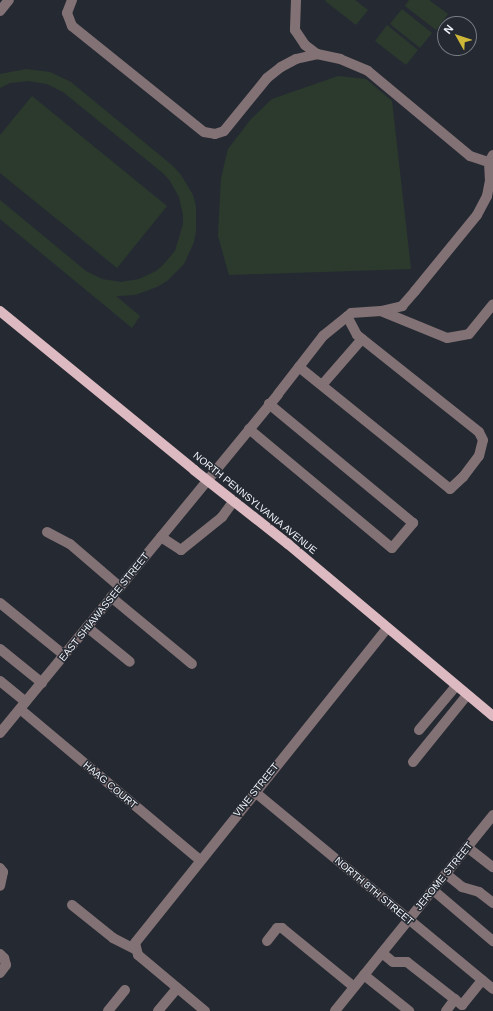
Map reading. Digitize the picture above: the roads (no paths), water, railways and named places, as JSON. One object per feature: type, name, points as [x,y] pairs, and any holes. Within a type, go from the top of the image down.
[{"type":"main road","name":"NORTH PENNSYLVANIA AVENUE","points":[[0,311],[233,502],[288,544],[493,716]]},
{"type":"street","points":[[0,11],[8,0]]},
{"type":"street","points":[[72,0],[67,13],[72,26],[204,132],[215,134],[224,131],[267,78],[280,66],[296,59],[317,54]]},
{"type":"street","points":[[296,0],[295,30],[305,45],[317,54],[340,59],[368,71],[470,156],[491,159],[491,181],[487,196],[477,215],[402,306],[381,311],[351,312],[347,316],[357,335],[479,432],[482,440],[479,456],[463,477],[450,489],[299,367]]},
{"type":"street","points":[[381,311],[447,338],[469,334],[493,304]]},
{"type":"street","name":"EAST SHIAWASSEE STREET","points":[[0,734],[323,336],[347,316]]},
{"type":"street","points":[[322,385],[362,339]]},
{"type":"street","points":[[249,429],[392,548],[413,522],[269,404]]},
{"type":"street","points":[[161,537],[181,550],[222,517],[233,502]]},
{"type":"street","points":[[47,532],[70,544],[120,587]]},
{"type":"street","points":[[111,597],[192,664]]},
{"type":"street","points":[[0,603],[64,655]]},
{"type":"street","points":[[87,627],[130,662]]},
{"type":"street","name":"VINE STREET","points":[[136,952],[135,943],[139,936],[387,628]]},
{"type":"street","points":[[0,649],[42,683]]},
{"type":"street","name":"HAAG COURT","points":[[0,680],[23,706],[200,860]]},
{"type":"street","points":[[420,730],[456,686]]},
{"type":"street","points":[[413,762],[467,695]]},
{"type":"street","name":"NORTH 8TH STREET","points":[[255,792],[493,990]]},
{"type":"street","name":"JEROME STREET","points":[[335,1011],[493,815]]},
{"type":"street","points":[[468,847],[493,867]]},
{"type":"street","points":[[0,868],[3,872],[0,886]]},
{"type":"street","points":[[446,874],[462,886],[479,892],[493,903]]},
{"type":"street","points":[[433,890],[493,941]]},
{"type":"street","points":[[72,905],[113,938],[136,952],[205,1011]]},
{"type":"street","points":[[267,941],[277,928],[282,928],[354,988]]},
{"type":"street","points":[[382,952],[393,962],[407,962],[462,1005],[482,980]]},
{"type":"street","points":[[0,954],[4,958],[6,965],[0,974]]},
{"type":"street","points":[[364,975],[409,1011]]},
{"type":"street","points":[[158,1011],[177,988]]},
{"type":"street","points":[[108,1011],[125,990]]},
{"type":"street","points":[[446,1011],[455,999]]}]
